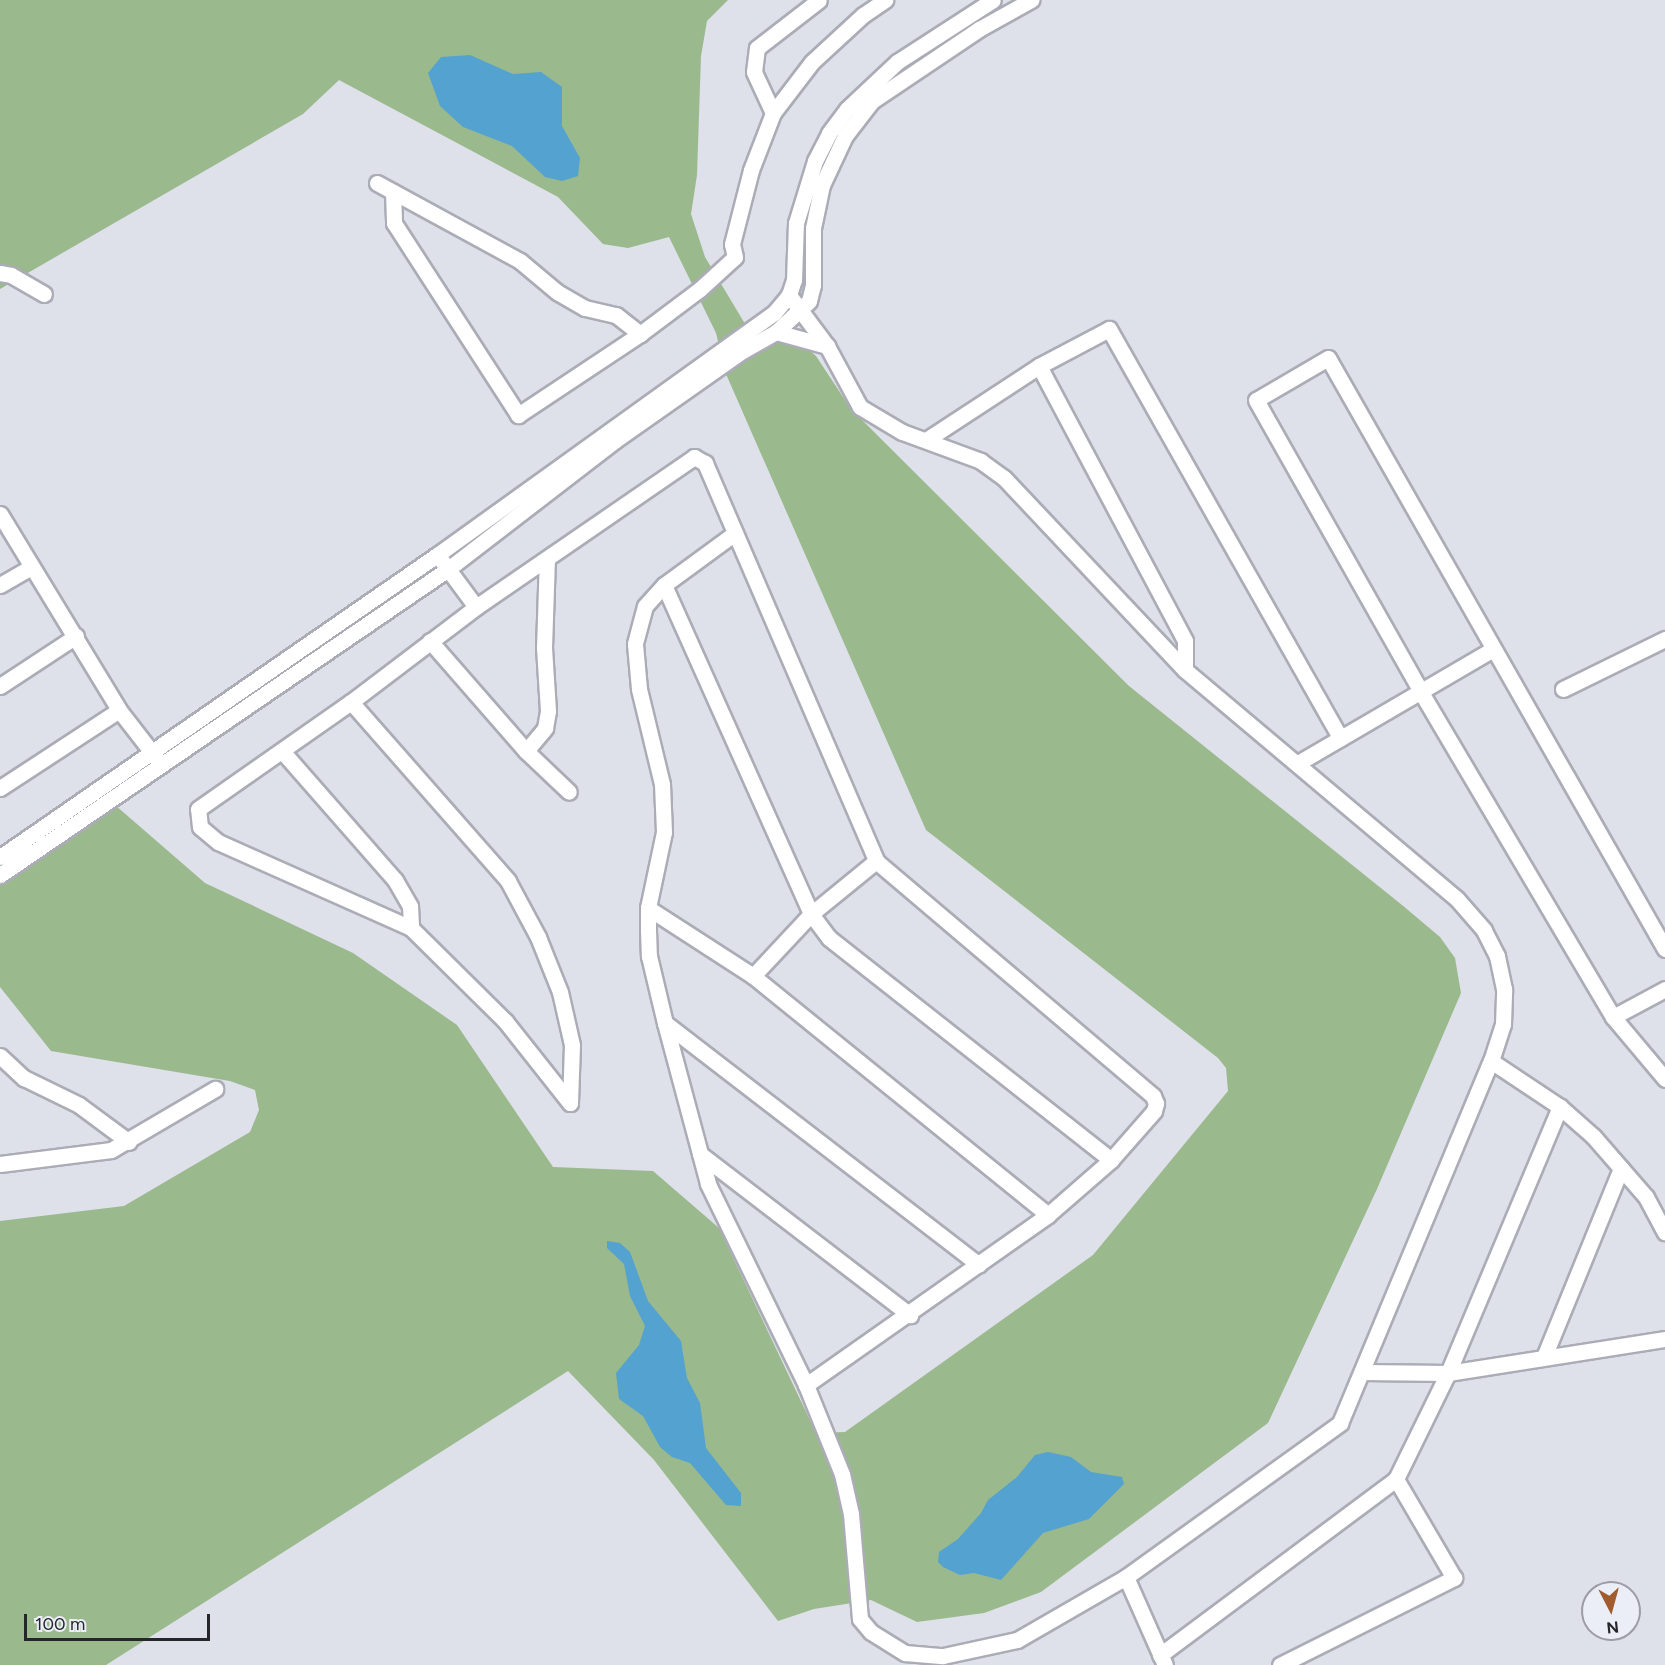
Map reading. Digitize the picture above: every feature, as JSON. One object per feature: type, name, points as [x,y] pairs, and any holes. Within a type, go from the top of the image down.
[{"type":"street","points":[[773,113],[754,72],[757,48],[819,0]]},
{"type":"street","points":[[393,192],[394,223],[518,415],[640,334],[700,289],[735,257],[732,244],[751,170],[773,113],[812,62],[863,15],[885,0]]},
{"type":"street","points":[[0,857],[437,555],[774,313],[789,295],[794,280],[796,223],[815,161],[829,133],[847,109],[897,62],[993,0]]},
{"type":"street","points":[[0,875],[448,569],[614,441],[739,353],[776,332],[803,310],[813,285],[813,228],[822,185],[845,136],[872,101],[979,29],[1031,0]]},
{"type":"street","points":[[377,183],[520,261],[557,292],[585,308],[616,315],[640,334]]},
{"type":"street","points":[[0,273],[44,294]]},
{"type":"street","points":[[735,533],[664,585],[645,606],[635,644],[639,689],[662,784],[664,832],[648,908],[649,956],[664,1023],[708,1184],[806,1385],[842,1474],[851,1514],[860,1619],[871,1632],[905,1653],[943,1656],[1017,1640],[1126,1577],[1340,1423],[1491,1061],[1503,1024],[1504,989],[1497,956],[1484,930],[1457,899],[1185,670],[1004,478],[981,460],[902,432],[860,407],[827,346],[803,310],[789,295]]},
{"type":"street","points":[[926,440],[1039,366],[1109,329],[1340,738]]},
{"type":"street","points":[[776,332],[827,346]]},
{"type":"street","points":[[1665,949],[1328,358],[1256,400],[1422,694],[1613,1017],[1665,1079]]},
{"type":"street","points":[[1039,366],[1185,641],[1185,670]]},
{"type":"street","points":[[351,702],[508,881],[538,937],[560,992],[572,1045],[570,1103],[505,1021],[411,928],[218,842],[200,827],[198,809],[351,702],[476,607],[688,458],[705,463],[876,861],[1153,1096],[1154,1111],[1111,1161],[1048,1215],[910,1315],[806,1385]]},
{"type":"street","points":[[0,514],[30,568],[76,636],[119,710],[163,765]]},
{"type":"street","points":[[437,555],[476,607]]},
{"type":"street","points":[[526,751],[544,728],[548,711],[544,648],[547,559]]},
{"type":"street","points":[[0,585],[30,568]]},
{"type":"street","points":[[664,585],[811,914],[829,938],[1111,1161]]},
{"type":"street","points":[[0,686],[76,636]]},
{"type":"street","points":[[1563,689],[1665,639]]},
{"type":"street","points":[[430,641],[526,751],[569,792]]},
{"type":"street","points":[[1298,763],[1422,694],[1493,649]]},
{"type":"street","points":[[0,788],[119,710]]},
{"type":"street","points":[[282,751],[395,880],[410,906],[411,928]]},
{"type":"street","points":[[753,976],[811,914],[876,861]]},
{"type":"street","points":[[648,908],[753,976],[1048,1215]]},
{"type":"street","points":[[1613,1017],[1665,989]]},
{"type":"street","points":[[664,1023],[979,1265]]},
{"type":"street","points":[[0,1058],[24,1078],[79,1105],[129,1142]]},
{"type":"street","points":[[1491,1061],[1560,1107],[1621,1168],[1646,1197],[1665,1232]]},
{"type":"street","points":[[0,1164],[111,1150],[129,1142],[215,1089]]},
{"type":"street","points":[[1126,1577],[1163,1660],[1396,1479],[1449,1373],[1560,1107]]},
{"type":"street","points":[[700,1154],[910,1315]]},
{"type":"street","points":[[1544,1357],[1621,1168]]},
{"type":"street","points":[[1363,1371],[1449,1373],[1665,1339]]},
{"type":"street","points":[[1280,1665],[1454,1578],[1396,1479]]},
{"type":"green space","points":[[0,0],[728,0],[707,21],[701,56],[697,175],[691,214],[705,257],[760,349],[777,340],[796,339],[816,356],[851,409],[1129,686],[1402,905],[1440,937],[1455,958],[1461,993],[1377,1189],[1268,1423],[1041,1592],[984,1613],[917,1622],[871,1600],[814,1609],[778,1621],[654,1460],[568,1371],[106,1665],[0,1665],[0,1221],[124,1206],[250,1132],[259,1110],[255,1090],[230,1081],[51,1051],[0,987],[0,885],[115,805],[205,883],[353,953],[457,1025],[553,1167],[653,1171],[719,1228],[816,1433],[845,1432],[1093,1255],[1228,1091],[1226,1068],[1218,1058],[926,830],[726,374],[716,333],[669,237],[628,248],[603,244],[558,197],[339,80],[303,114],[0,289]]},
{"type":"water","points":[[470,55],[513,74],[541,72],[562,87],[562,126],[580,158],[578,176],[562,181],[545,177],[512,146],[463,127],[440,106],[428,73],[441,57]]},
{"type":"water","points":[[607,1241],[620,1243],[630,1252],[648,1301],[681,1341],[687,1378],[700,1403],[706,1448],[741,1493],[741,1506],[726,1505],[690,1463],[672,1457],[660,1447],[643,1416],[619,1399],[616,1373],[639,1345],[645,1326],[630,1296],[624,1264],[607,1248]]},
{"type":"water","points":[[1048,1452],[1071,1457],[1091,1472],[1122,1477],[1124,1484],[1089,1519],[1043,1533],[1001,1580],[974,1573],[960,1575],[943,1567],[938,1562],[939,1552],[958,1539],[981,1513],[988,1500],[1017,1477],[1035,1455]]}]
